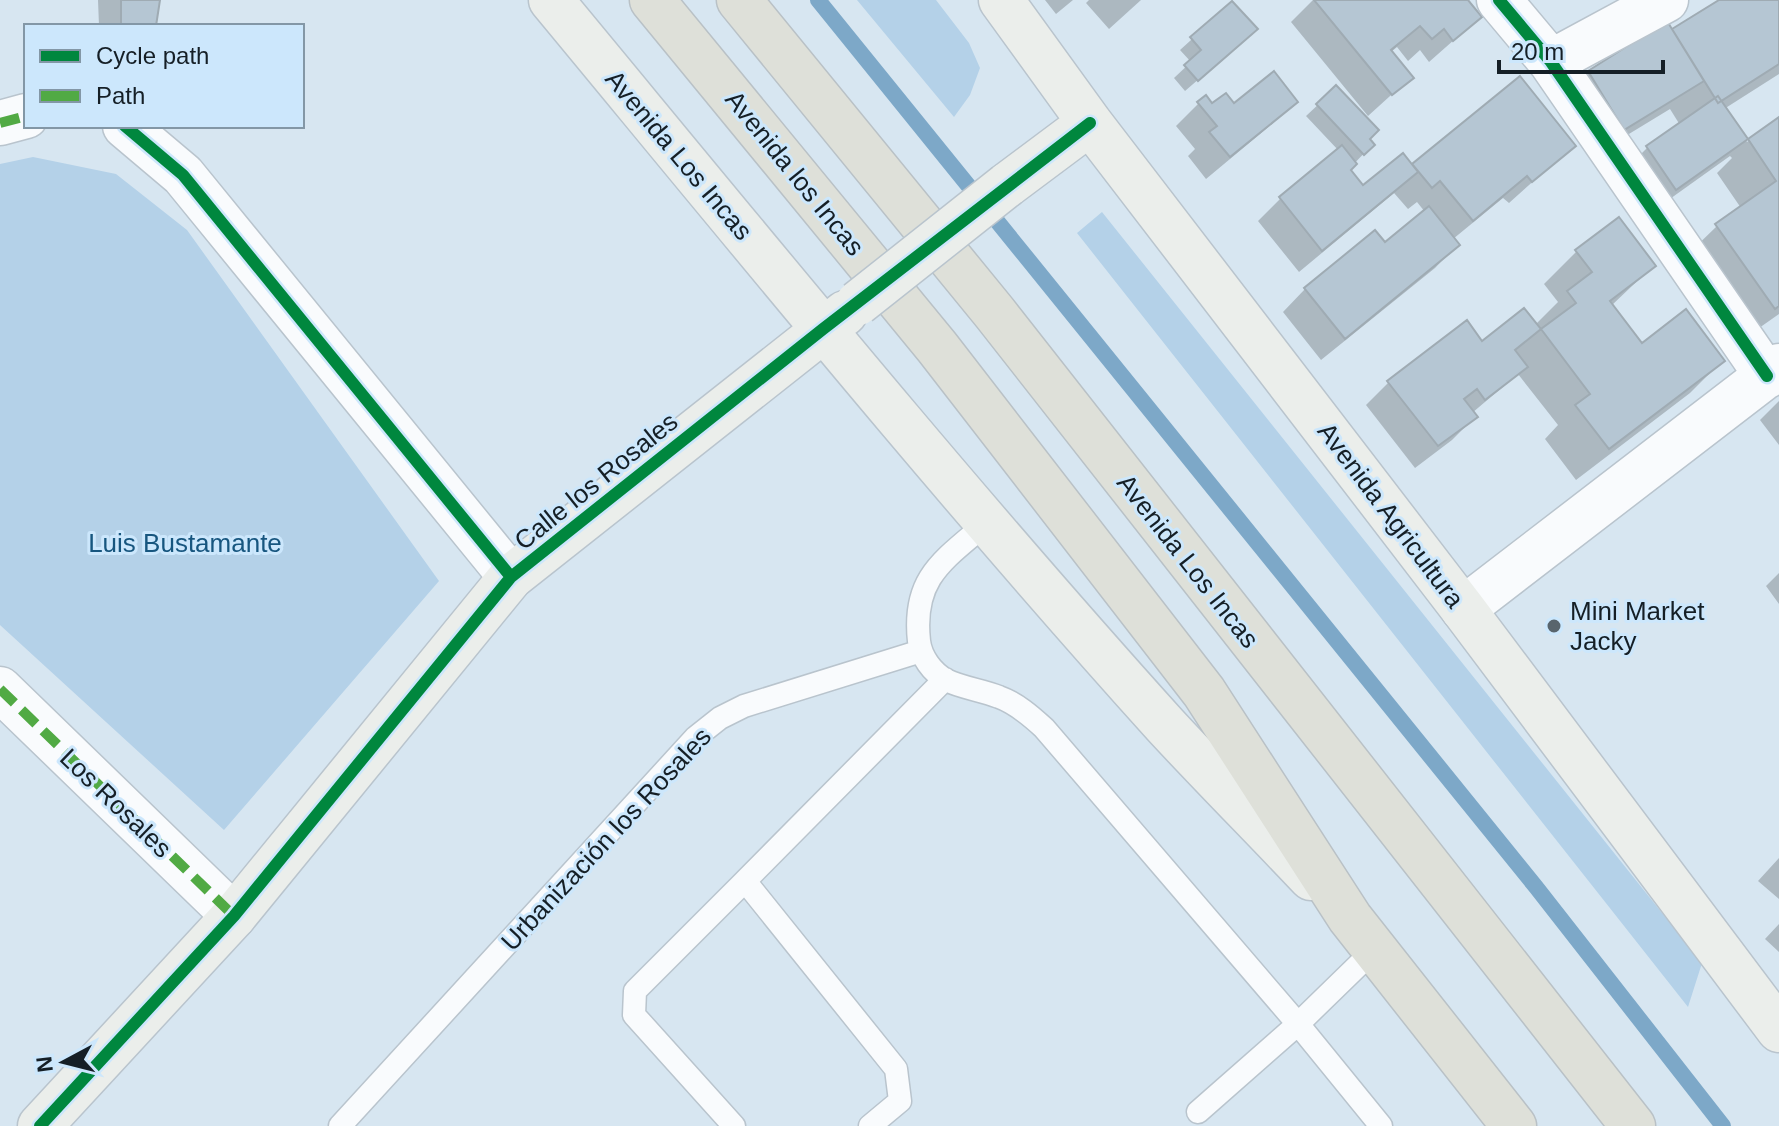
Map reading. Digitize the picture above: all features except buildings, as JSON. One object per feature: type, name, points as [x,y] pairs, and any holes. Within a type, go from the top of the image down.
[{"type":"main road","name":"Avenida Los Incas","points":[[551,0],[823,329],[988,522],[1167,726],[1362,934],[1514,1126]]},
{"type":"main road","name":"Avenida los Incas","points":[[652,0],[937,347]]},
{"type":"main road","name":"Avenida Los Incas","points":[[739,0],[994,312],[1633,1126]]},
{"type":"main road","name":"Avenida Agricultura","points":[[1001,0],[1090,123],[1463,609],[1779,1030]]},
{"type":"main road","name":"Calle los Rosales","points":[[40,1126],[234,916],[511,577],[823,329],[1090,123]]},
{"type":"main road","name":"Avenida Los Incas","points":[[937,347],[1204,692],[1362,934]]},
{"type":"street","points":[[1463,609],[1774,379],[1551,62],[1499,0]]},
{"type":"street","points":[[1551,62],[1666,0]]},
{"type":"street","points":[[0,123],[24,117]]},
{"type":"street","points":[[127,128],[183,175],[511,577]]},
{"type":"street","name":"Los Rosales","points":[[0,689],[234,916]]},
{"type":"lane","points":[[988,522],[942,561],[922,589],[918,628],[921,651],[930,667],[945,679],[1002,698],[1029,714],[1044,728],[1298,1024],[1381,1126]]},
{"type":"lane","name":"Urbanización los Rosales","points":[[340,1126],[696,737],[720,718],[744,706],[921,651]]},
{"type":"lane","points":[[734,1126],[634,1015],[635,991],[945,679]]},
{"type":"lane","points":[[745,881],[896,1069],[900,1101],[870,1126]]},
{"type":"lane","points":[[1198,1112],[1298,1024],[1362,934]]},
{"type":"green space","points":[[857,0],[936,0],[969,43],[980,68],[970,95],[954,117]]},
{"type":"green space","name":"Luis Bustamante","points":[[33,157],[116,174],[187,230],[439,581],[224,830],[0,625],[0,164]]},
{"type":"green space","points":[[1102,212],[1702,963],[1688,1007],[1077,233]]},
{"type":"waterway","points":[[818,0],[1536,887],[1723,1126]]},
{"type":"marked path","points":[[0,123],[24,117]]},
{"type":"marked path","points":[[0,689],[234,916]]},
{"type":"cycle path","points":[[1499,0],[1551,62],[1767,376]]},
{"type":"cycle path","points":[[40,1126],[234,916],[511,577],[823,329],[1090,123]]},
{"type":"cycle path","points":[[127,128],[183,175],[511,577]]},
{"type":"place","name":"Mini Market Jacky","points":[[1554,626]]}]
